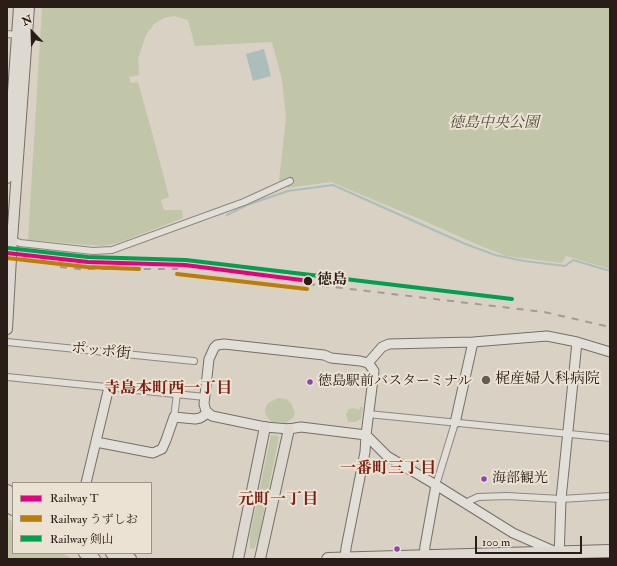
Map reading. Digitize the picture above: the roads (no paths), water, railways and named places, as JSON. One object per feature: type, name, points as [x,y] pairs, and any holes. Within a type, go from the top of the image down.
[{"type":"highway","points":[[328,559],[559,556],[610,551]]},
{"type":"highway","points":[[115,554],[130,559]]},
{"type":"main road","points":[[7,329],[15,76],[12,35],[19,7]]},
{"type":"main road","points":[[7,178],[9,125],[15,76],[29,7]]},
{"type":"main road","points":[[238,559],[265,427]]},
{"type":"main road","points":[[260,559],[289,429]]},
{"type":"street","points":[[10,239],[20,243],[93,251],[112,250],[244,202],[290,181]]},
{"type":"street","points":[[368,363],[382,347],[389,344],[473,342],[547,336],[577,342],[610,352]]},
{"type":"street","name":"ポッポ街","points":[[7,342],[194,361]]},
{"type":"street","points":[[424,557],[436,485],[455,423],[473,342]]},
{"type":"street","points":[[346,558],[347,542],[365,452],[366,435],[368,414],[374,371],[368,363],[331,358],[324,355],[234,344],[221,344],[214,348],[209,359],[205,397],[205,408],[208,413],[215,417],[265,427],[289,429],[301,427],[366,435],[387,456],[512,533],[559,556],[561,499],[577,342]]},
{"type":"street","points":[[7,377],[205,397]]},
{"type":"street","points":[[86,482],[109,387]]},
{"type":"street","points":[[96,442],[153,453],[162,449],[174,417],[177,394]]},
{"type":"street","points":[[174,417],[195,420],[208,413]]},
{"type":"street","points":[[368,414],[610,438]]},
{"type":"street","points":[[465,503],[478,496],[561,499],[610,496]]},
{"type":"waterway","points":[[227,215],[247,205],[288,191],[333,185],[463,243],[495,255],[524,261],[565,266],[573,260],[610,271]]},
{"type":"railway","points":[[60,267],[80,269],[178,269]]},
{"type":"railway","points":[[308,284],[544,312],[610,327]]},
{"type":"rail line","name":"剣山","points":[[8,248],[88,257],[186,260],[512,299]]},
{"type":"rail line","name":"T","points":[[7,253],[88,262],[185,265],[309,281]]},
{"type":"rail line","name":"うずしお","points":[[7,258],[87,267],[139,269]]},
{"type":"rail line","name":"うずしお","points":[[177,274],[307,289]]},
{"type":"place","name":"徳島","points":[[308,281]]},
{"type":"place","name":"梶産婦人科病院","points":[[486,380]]},
{"type":"place","name":"徳島駅前バスターミナル","points":[[310,382]]},
{"type":"place","name":"海部観光","points":[[484,479]]},
{"type":"district","name":"寺島本町西一丁目","points":[[168,390]]},
{"type":"district","name":"一番町三丁目","points":[[388,470]]},
{"type":"district","name":"元町一丁目","points":[[278,501]]},
{"type":"park label","name":"徳島中央公園","points":[[494,124]]}]
